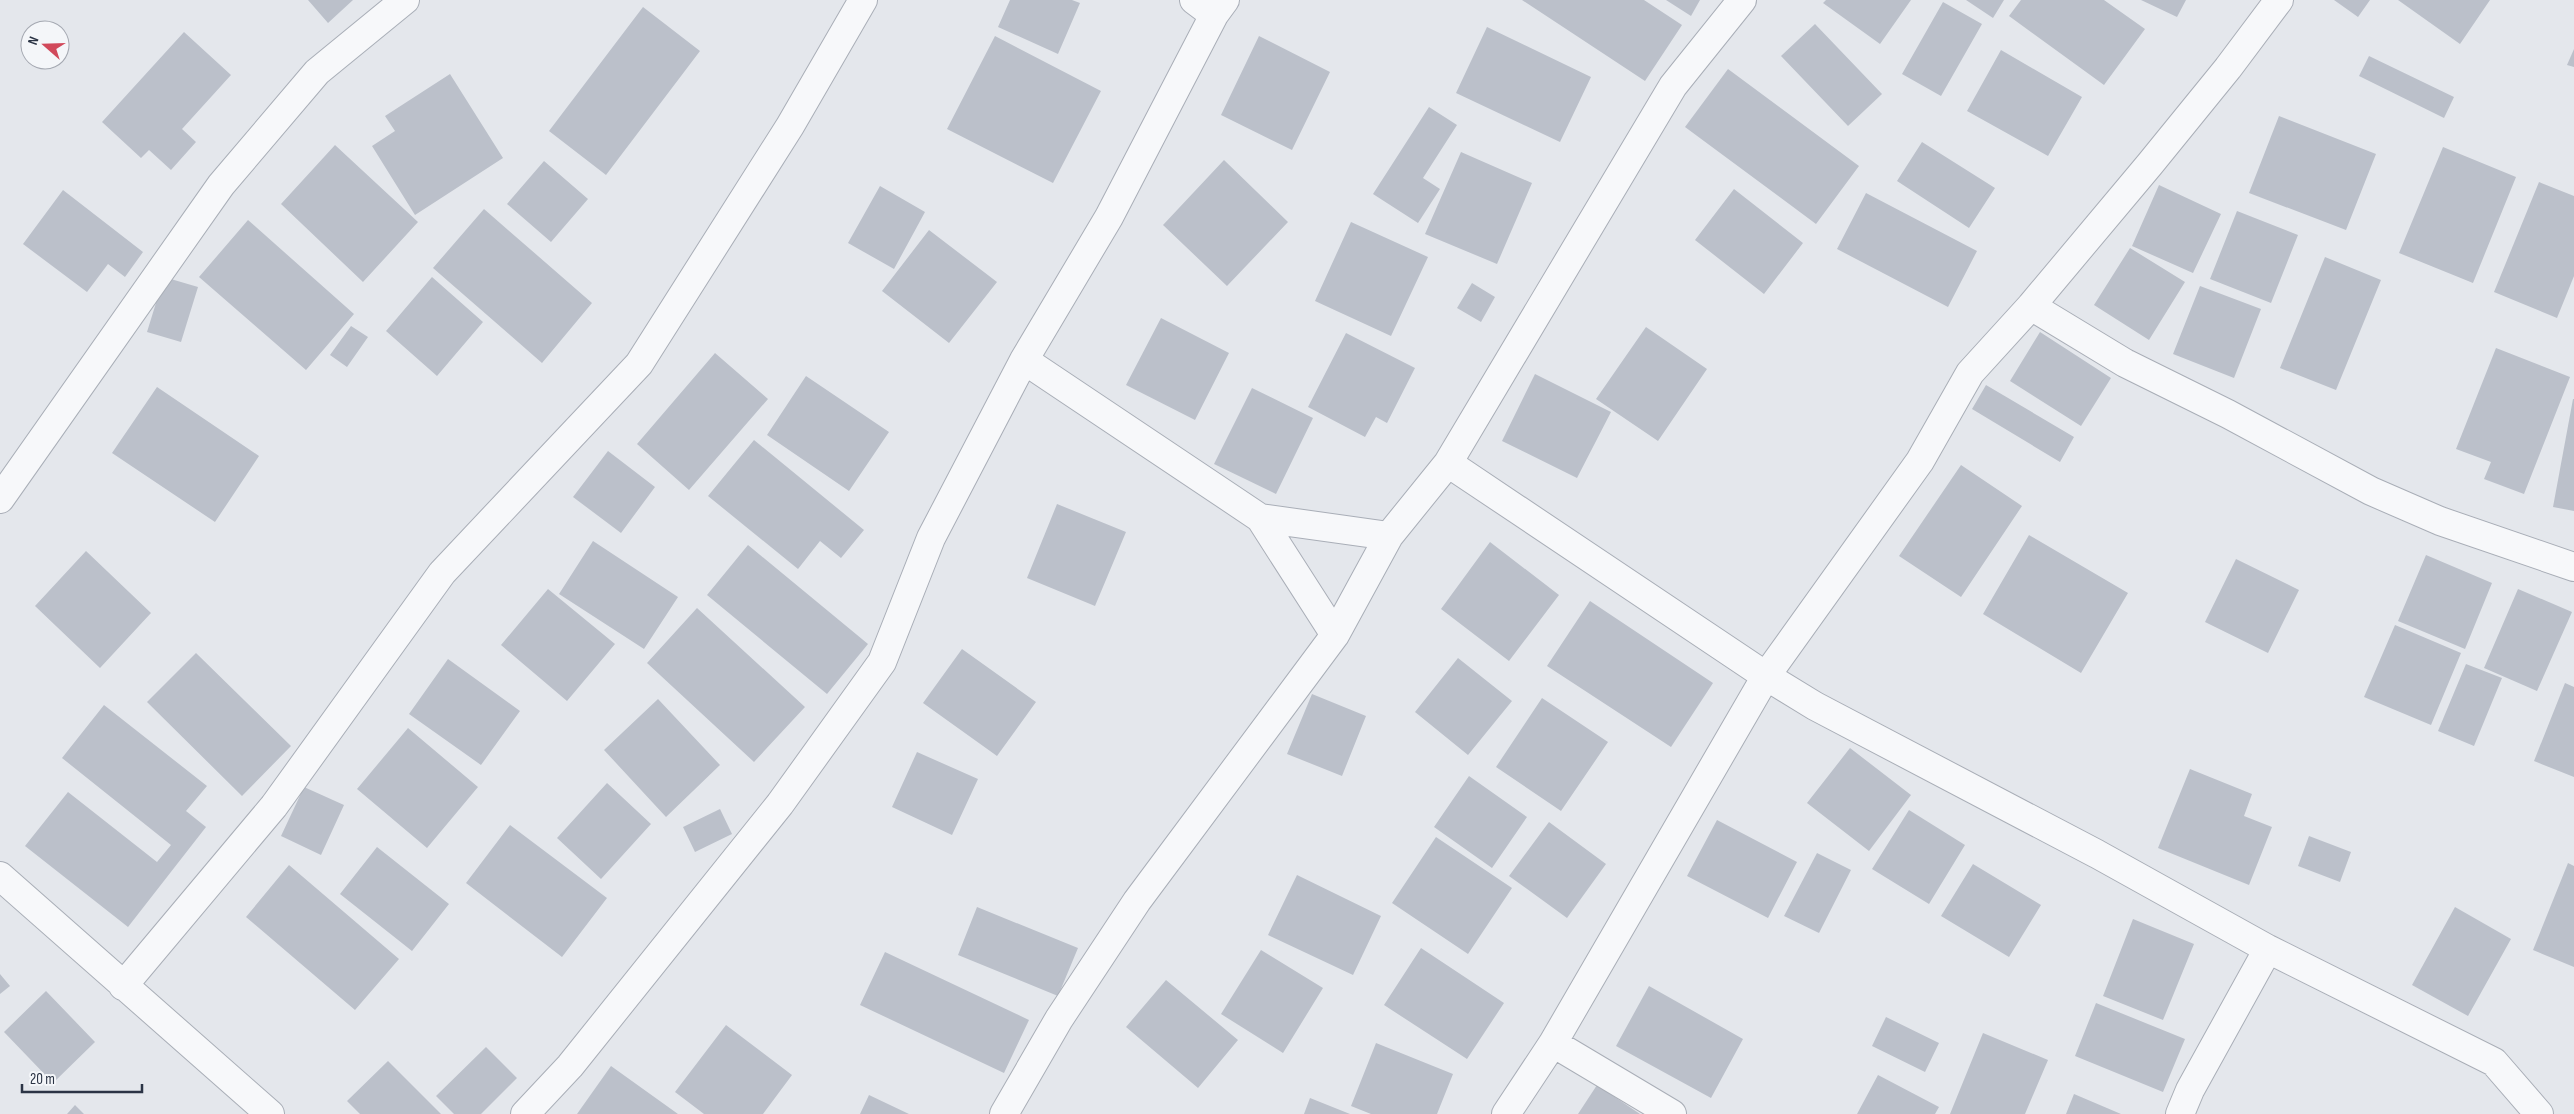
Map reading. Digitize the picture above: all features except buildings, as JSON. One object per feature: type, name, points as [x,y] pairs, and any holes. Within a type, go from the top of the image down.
[{"type":"street","points":[[0,499],[221,185],[316,72],[405,0]]},
{"type":"street","points":[[123,986],[274,806],[442,573],[639,364],[790,126],[864,0]]},
{"type":"street","points":[[1004,1114],[1059,1019],[1138,901],[1335,635],[1389,536],[1448,463],[1673,86],[1742,0]]},
{"type":"street","points":[[1506,1114],[1553,1043],[1766,676],[1920,461],[1970,373],[2031,306],[2228,68],[2279,0]]},
{"type":"street","points":[[525,1114],[570,1066],[780,804],[882,662],[931,538],[1024,360],[1109,217],[1211,5]]},
{"type":"street","points":[[2031,306],[2125,363],[2228,414],[2370,491],[2440,521],[2574,567]]},
{"type":"street","points":[[1024,360],[1260,518],[1335,635]]},
{"type":"street","points":[[1448,463],[1766,676],[1815,706],[2097,854],[2268,949],[2494,1062],[2540,1114]]},
{"type":"street","points":[[1260,518],[1389,536]]},
{"type":"street","points":[[0,876],[270,1114]]},
{"type":"street","points":[[2180,1114],[2190,1090],[2268,949]]},
{"type":"street","points":[[1553,1043],[1672,1114]]}]
